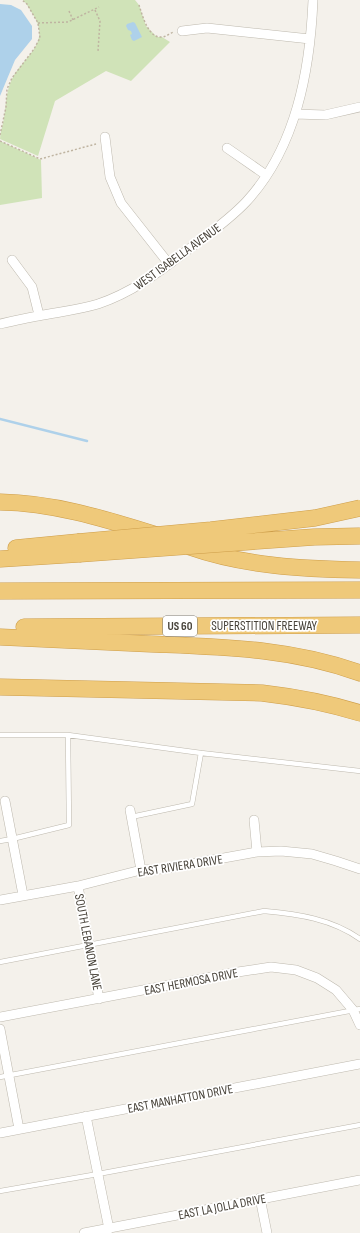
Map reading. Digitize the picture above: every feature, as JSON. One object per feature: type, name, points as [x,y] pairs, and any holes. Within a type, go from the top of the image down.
[{"type":"highway","points":[[0,502],[40,505],[90,515],[199,550],[239,559],[293,567],[360,570]]},
{"type":"highway","points":[[0,559],[211,530],[315,518],[360,508]]},
{"type":"highway","points":[[0,549],[78,548],[360,536]]},
{"type":"highway","points":[[0,591],[360,590]]},
{"type":"highway","name":"SUPERSTITION FREEWAY","points":[[0,628],[360,624]]},
{"type":"highway","points":[[0,637],[200,646],[279,652],[308,658],[360,673]]},
{"type":"highway","points":[[0,687],[262,693],[338,706],[360,713]]},
{"type":"street","name":"WEST ISABELLA AVENUE","points":[[0,324],[98,304],[137,287],[232,215],[246,202],[276,161],[284,145],[295,114],[309,56],[313,0]]},
{"type":"street","points":[[180,30],[207,28],[310,39]]},
{"type":"street","points":[[295,114],[325,115],[360,108]]},
{"type":"street","points":[[106,139],[110,177],[121,203],[169,264]]},
{"type":"street","points":[[227,148],[266,175]]},
{"type":"street","points":[[12,260],[32,287],[39,315]]},
{"type":"street","points":[[5,801],[23,895]]},
{"type":"street","points":[[131,814],[141,870]]},
{"type":"street","points":[[254,820],[257,852]]},
{"type":"street","name":"EAST RIVIERA DRIVE","points":[[0,900],[78,886],[141,870],[163,869],[257,852],[281,851],[312,854],[360,869]]},
{"type":"street","name":"SOUTH LEBANON LANE","points":[[78,886],[100,999]]},
{"type":"street","name":"EAST HERMOSA DRIVE","points":[[0,1017],[271,967],[296,970],[317,978],[336,990],[357,1009],[360,1025]]},
{"type":"street","points":[[0,1029],[4,1076],[19,1130]]},
{"type":"street","name":"EAST MANHATTON DRIVE","points":[[0,1133],[360,1064]]},
{"type":"street","points":[[86,1116],[109,1228]]},
{"type":"street","name":"EAST LA JOLLA DRIVE","points":[[84,1233],[360,1180]]},
{"type":"street","points":[[260,1198],[267,1233]]},
{"type":"lane","points":[[0,735],[68,735],[201,753],[360,771]]},
{"type":"lane","points":[[0,841],[69,825],[68,735]]},
{"type":"lane","points":[[131,814],[192,804],[201,753]]},
{"type":"lane","points":[[0,962],[264,911],[307,916],[332,923],[351,932],[360,939]]},
{"type":"lane","points":[[4,1076],[357,1009]]},
{"type":"lane","points":[[0,1191],[360,1125]]},
{"type":"path","points":[[0,135],[6,107],[7,89],[12,78],[38,43],[40,32],[38,23],[27,4],[22,0]]},
{"type":"path","points":[[139,5],[146,26],[157,36],[162,37],[180,30]]},
{"type":"path","points":[[38,23],[73,20],[99,7]]},
{"type":"path","points":[[95,10],[100,21],[98,51]]},
{"type":"path","points":[[69,11],[73,20]]},
{"type":"path","points":[[0,141],[40,159],[106,139]]},
{"type":"green space","points":[[23,0],[135,0],[139,5],[146,26],[157,37],[162,37],[170,42],[131,81],[106,71],[55,101],[38,156],[0,139],[7,93],[10,84],[16,71],[33,51],[39,36],[39,28],[35,18]]},
{"type":"green space","points":[[0,141],[41,160],[42,198],[0,205]]},
{"type":"water","points":[[0,4],[11,5],[21,10],[32,26],[32,39],[15,60],[0,96]]},
{"type":"water","points":[[133,22],[135,23],[142,37],[134,41],[130,35],[132,34],[131,31],[128,30],[126,26],[127,24]]},
{"type":"waterway","points":[[0,419],[87,441]]}]
